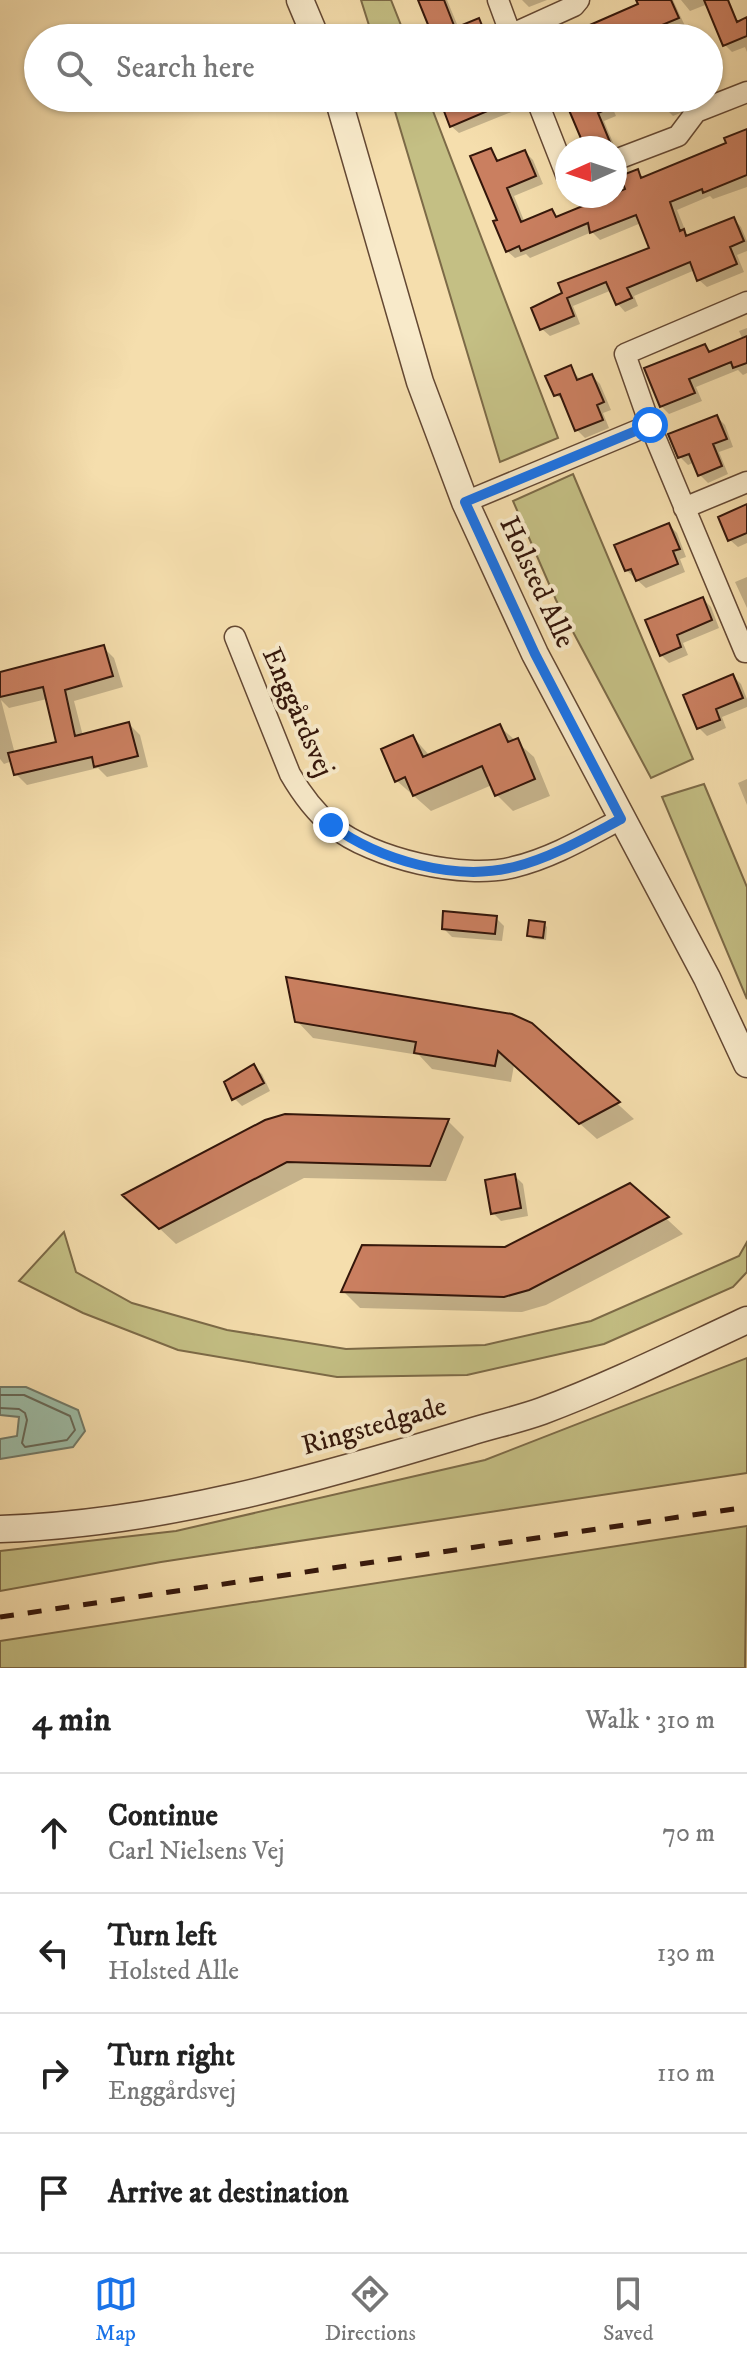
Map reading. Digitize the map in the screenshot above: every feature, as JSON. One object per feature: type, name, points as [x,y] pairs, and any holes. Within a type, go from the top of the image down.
[{"type":"street","points":[[300,0],[310,24]]},
{"type":"street","points":[[498,0],[507,24]]},
{"type":"street","points":[[536,24],[574,6],[579,0]]},
{"type":"street","points":[[723,101],[747,92]]},
{"type":"street","name":"Holsted Alle","points":[[342,112],[420,382],[465,502],[535,654],[714,990],[747,1064]]},
{"type":"street","points":[[541,112],[555,146]]},
{"type":"street","points":[[627,155],[678,136],[696,112]]},
{"type":"street","points":[[747,302],[625,354],[650,425],[747,652]]},
{"type":"street","points":[[465,502],[650,425]]},
{"type":"street","points":[[684,508],[747,482]]},
{"type":"street","name":"Enggårdsvej","points":[[235,637],[290,774],[302,795],[331,825],[357,841],[413,862],[444,869],[483,872],[513,868],[537,860],[621,819]]},
{"type":"street","name":"Ringstedgade","points":[[0,1529],[140,1515],[273,1488],[389,1457],[543,1411],[747,1320]]},
{"type":"shaded area","points":[[361,0],[391,0],[400,24],[369,24]]},
{"type":"shaded area","points":[[395,112],[433,112],[558,438],[500,462]]},
{"type":"shaded area","points":[[573,474],[693,759],[651,778],[556,600],[513,501]]},
{"type":"shaded area","points":[[704,784],[747,887],[747,999],[662,797]]},
{"type":"shaded area","points":[[64,1232],[76,1272],[132,1303],[227,1330],[346,1349],[485,1345],[591,1321],[739,1256],[747,1242],[747,1272],[733,1287],[604,1344],[467,1375],[337,1377],[178,1350],[83,1313],[19,1281]]},
{"type":"shaded area","points":[[747,1358],[747,1473],[161,1562],[0,1591],[0,1551],[176,1531],[485,1460]]},
{"type":"shaded area","points":[[747,1526],[745,1668],[0,1668],[0,1641]]},
{"type":"water","points":[[0,1387],[26,1387],[78,1410],[85,1431],[73,1447],[0,1459],[0,1439],[17,1436],[19,1417],[0,1415]]},
{"type":"building","points":[[418,0],[444,0],[453,24],[428,24]]},
{"type":"building","points":[[636,0],[671,0],[679,18],[665,24],[592,24],[638,4]]},
{"type":"building","points":[[704,0],[728,0],[737,22],[747,17],[747,36],[723,46],[723,24],[714,24]]},
{"type":"building","points":[[479,18],[481,24],[465,24]]},
{"type":"building","points":[[444,112],[485,112],[450,127]]},
{"type":"building","points":[[570,112],[600,112],[598,113],[608,136],[580,136]]},
{"type":"building","points":[[747,129],[747,175],[703,193],[702,189],[670,202],[680,231],[684,229],[686,236],[734,217],[744,241],[730,247],[737,264],[697,281],[690,262],[627,288],[632,298],[616,305],[606,282],[567,298],[574,316],[540,330],[531,308],[562,293],[558,283],[649,248],[636,215],[590,233],[588,223],[521,251],[519,246],[506,252],[493,221],[497,220],[470,156],[491,148],[497,161],[525,150],[536,176],[507,188],[521,222],[552,209],[556,217],[578,208],[627,208],[627,173],[638,169],[641,178],[726,143],[724,138]]},
{"type":"building","points":[[747,336],[747,363],[733,368],[731,362],[689,379],[695,393],[660,407],[644,368],[705,344],[709,352]]},
{"type":"building","points":[[571,365],[577,380],[592,374],[604,402],[597,405],[603,420],[575,431],[560,394],[554,396],[545,376]]},
{"type":"building","points":[[717,415],[727,439],[713,444],[722,466],[698,476],[689,454],[678,458],[668,434]]},
{"type":"building","points":[[747,504],[747,533],[728,541],[718,517]]},
{"type":"building","points":[[669,523],[680,549],[673,551],[678,564],[636,581],[631,569],[625,571],[614,545]]},
{"type":"building","points":[[703,597],[712,620],[677,635],[681,647],[660,656],[645,620]]},
{"type":"building","points":[[104,645],[113,676],[65,690],[75,736],[129,722],[138,756],[94,767],[92,757],[14,775],[8,753],[56,742],[43,687],[0,697],[0,672]]},
{"type":"building","points":[[733,674],[743,698],[716,709],[720,720],[697,729],[683,695]]},
{"type":"building","points":[[500,724],[508,742],[518,738],[535,779],[495,796],[482,766],[413,796],[405,777],[395,782],[381,749],[413,735],[423,757]]},
{"type":"building","points":[[443,911],[497,916],[495,934],[442,929]]},
{"type":"building","points":[[529,920],[545,922],[543,938],[527,936]]},
{"type":"building","points":[[286,977],[512,1014],[532,1023],[620,1102],[579,1124],[498,1051],[495,1066],[414,1053],[416,1042],[295,1022]]},
{"type":"building","points":[[254,1064],[264,1083],[232,1100],[224,1082]]},
{"type":"building","points":[[285,1114],[449,1119],[430,1166],[287,1162],[159,1229],[122,1195],[265,1120]]},
{"type":"building","points":[[515,1174],[521,1208],[491,1214],[485,1180]]},
{"type":"building","points":[[630,1183],[669,1217],[529,1290],[504,1297],[341,1292],[362,1245],[505,1247]]},
{"type":"railway","points":[[0,1617],[747,1507]]},
{"type":"route","points":[[331,825],[357,841],[413,862],[444,869],[483,872],[513,868],[537,860],[621,819],[535,654],[465,502],[650,425]]}]
